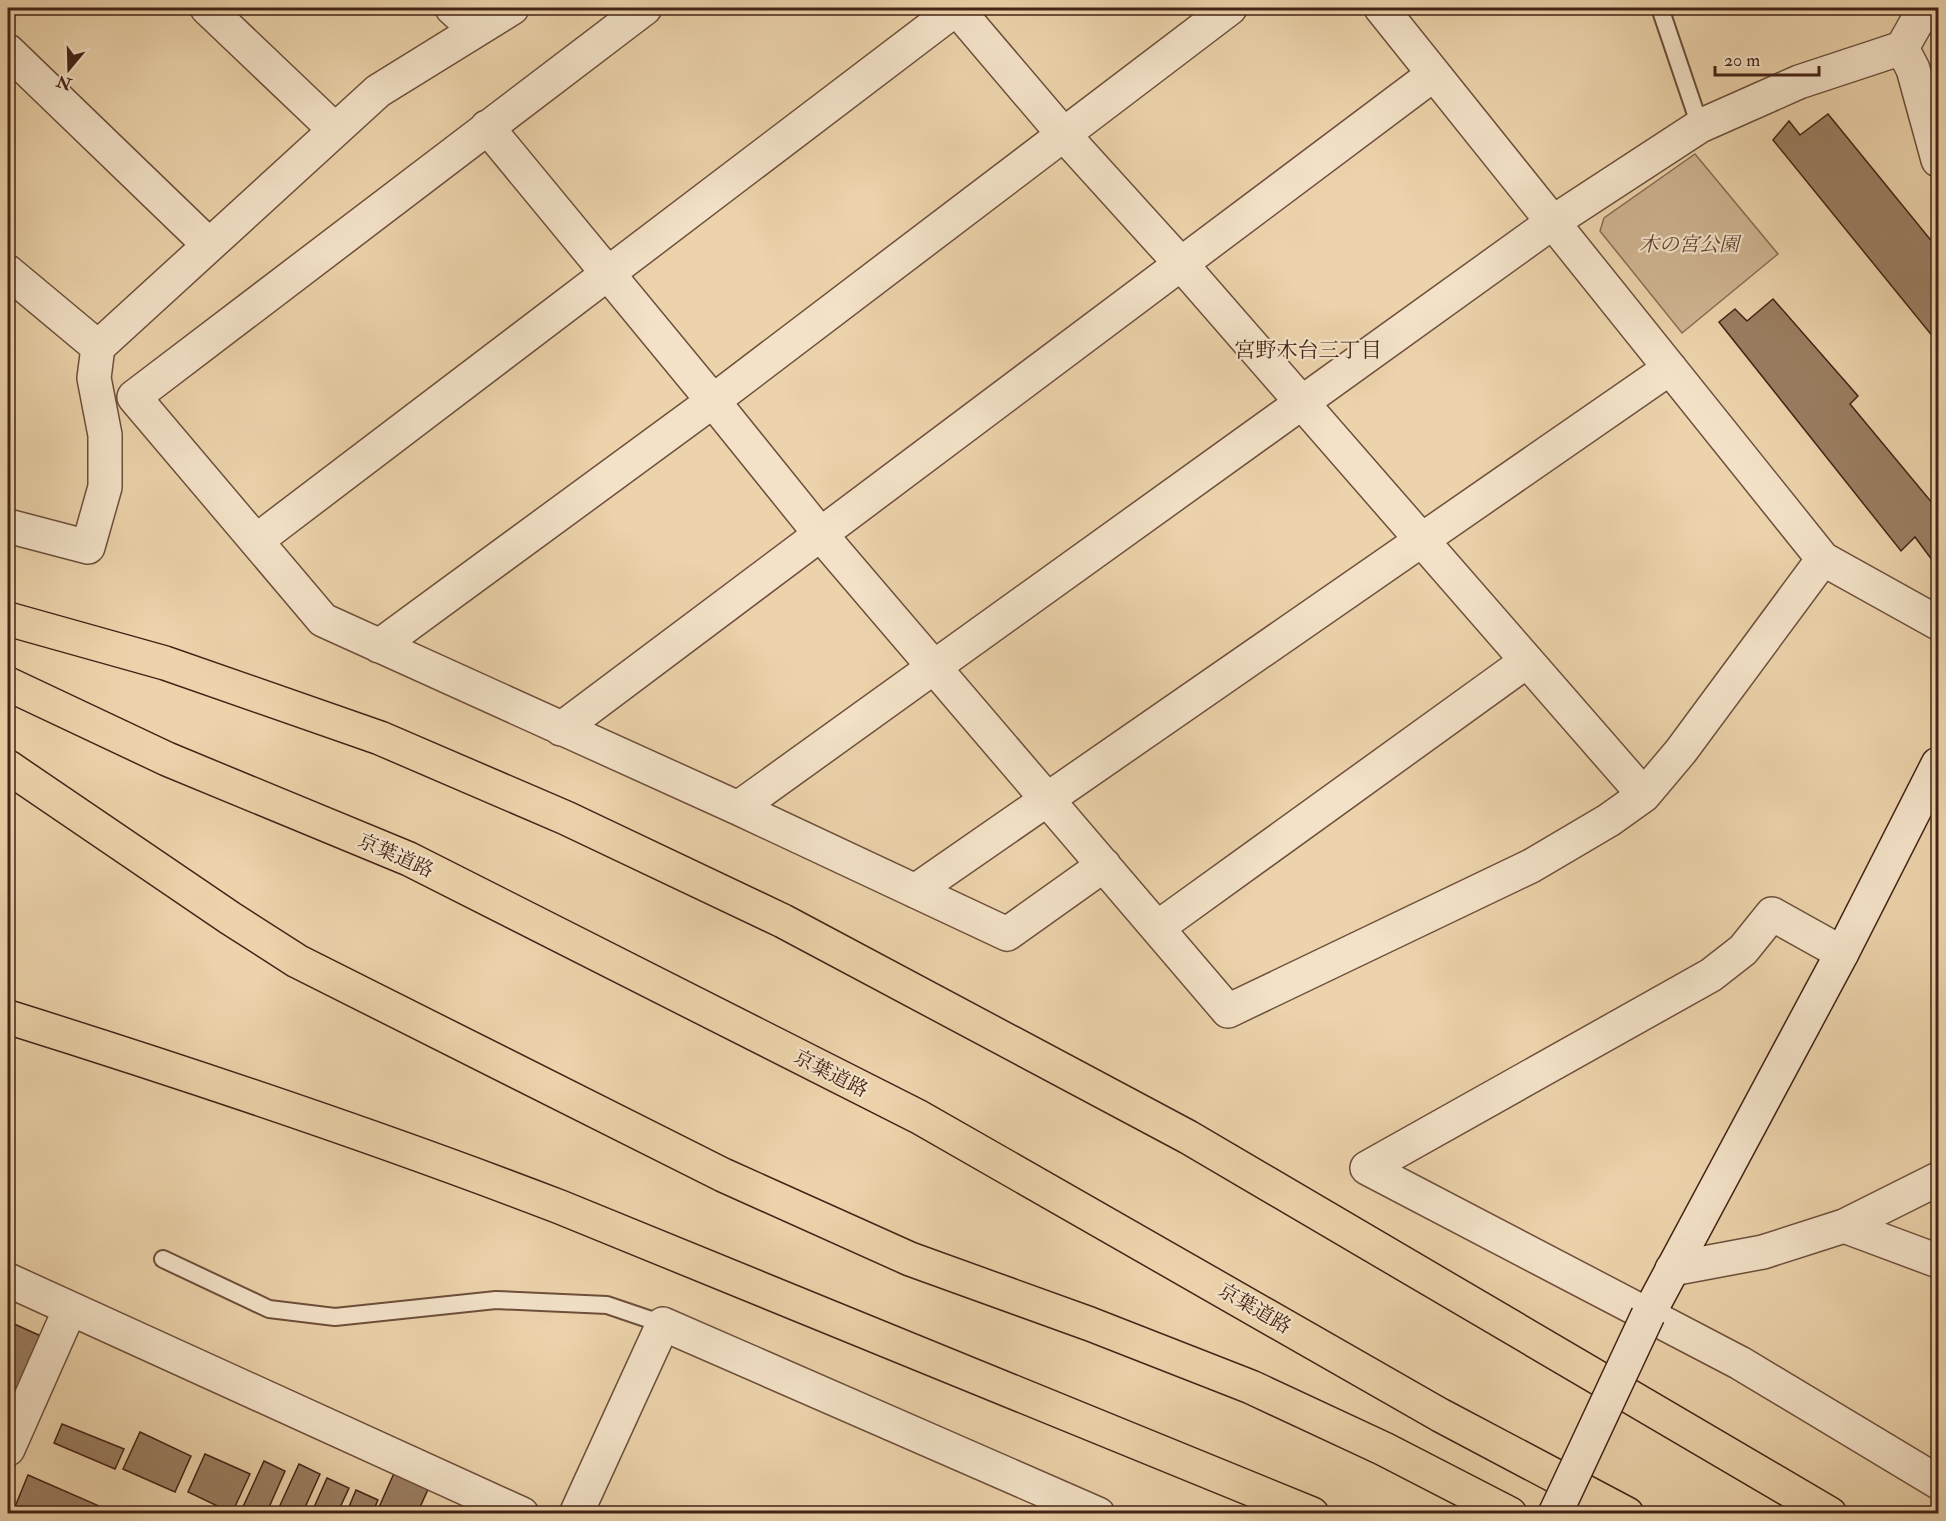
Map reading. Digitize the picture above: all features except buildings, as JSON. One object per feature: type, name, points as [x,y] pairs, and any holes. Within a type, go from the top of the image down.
[{"type":"highway","points":[[8,619],[165,663],[380,738],[566,818],[783,921],[1188,1137],[1552,1353],[1830,1514]]},
{"type":"highway","name":"京葉道路","points":[[8,684],[167,759],[409,859],[919,1117],[1440,1415],[1627,1514]]},
{"type":"highway","points":[[8,767],[230,918],[297,960],[723,1175],[910,1259],[1090,1324],[1251,1387],[1384,1449],[1510,1514]]},
{"type":"highway","points":[[8,1017],[173,1068],[359,1135],[459,1168],[560,1207],[1312,1514]]},
{"type":"street","points":[[207,8],[334,129]]},
{"type":"street","points":[[452,8],[476,30]]},
{"type":"street","points":[[8,526],[88,547],[105,487],[105,435],[94,378],[98,346],[378,91],[512,8]]},
{"type":"street","points":[[645,8],[134,397],[323,620],[738,808],[1007,934],[1104,865]]},
{"type":"street","points":[[256,541],[957,8],[1064,135],[1181,264],[1644,795]]},
{"type":"street","points":[[379,646],[713,401],[1230,8]]},
{"type":"street","points":[[1381,8],[1823,559],[1938,623]]},
{"type":"street","points":[[738,808],[1553,222],[1700,126],[1799,82],[1902,48],[1919,18],[1916,8]]},
{"type":"street","points":[[1902,48],[1913,69],[1938,160]]},
{"type":"street","points":[[8,51],[208,244]]},
{"type":"street","points":[[561,729],[1434,74]]},
{"type":"street","points":[[487,127],[821,535],[1228,1011],[1531,866],[1609,820],[1644,795],[1681,751],[1823,559]]},
{"type":"street","points":[[8,272],[98,346]]},
{"type":"street","points":[[915,891],[1670,368]]},
{"type":"street","points":[[1157,928],[1527,661]]},
{"type":"street","points":[[1555,1514],[1648,1315],[1842,953],[1938,764]]},
{"type":"street","points":[[1842,953],[1772,914],[1743,950],[1712,975],[1367,1168],[1740,1363],[1938,1482]]},
{"type":"street","points":[[1672,1269],[1762,1252],[1844,1226],[1938,1179]]},
{"type":"street","points":[[1844,1226],[1938,1261]]},
{"type":"street","points":[[8,1280],[522,1514]]},
{"type":"street","points":[[8,1449],[70,1309]]},
{"type":"street","points":[[576,1514],[663,1324],[1098,1514]]},
{"type":"lane","points":[[1660,8],[1700,126]]},
{"type":"lane","points":[[163,1259],[269,1309],[335,1317],[496,1300],[607,1305],[663,1324]]},
{"type":"green space","name":"木の宮公園","points":[[1695,154],[1778,254],[1682,333],[1600,231],[1604,218]]},
{"type":"district","name":"宮野木台三丁目","points":[[1308,350]]}]
